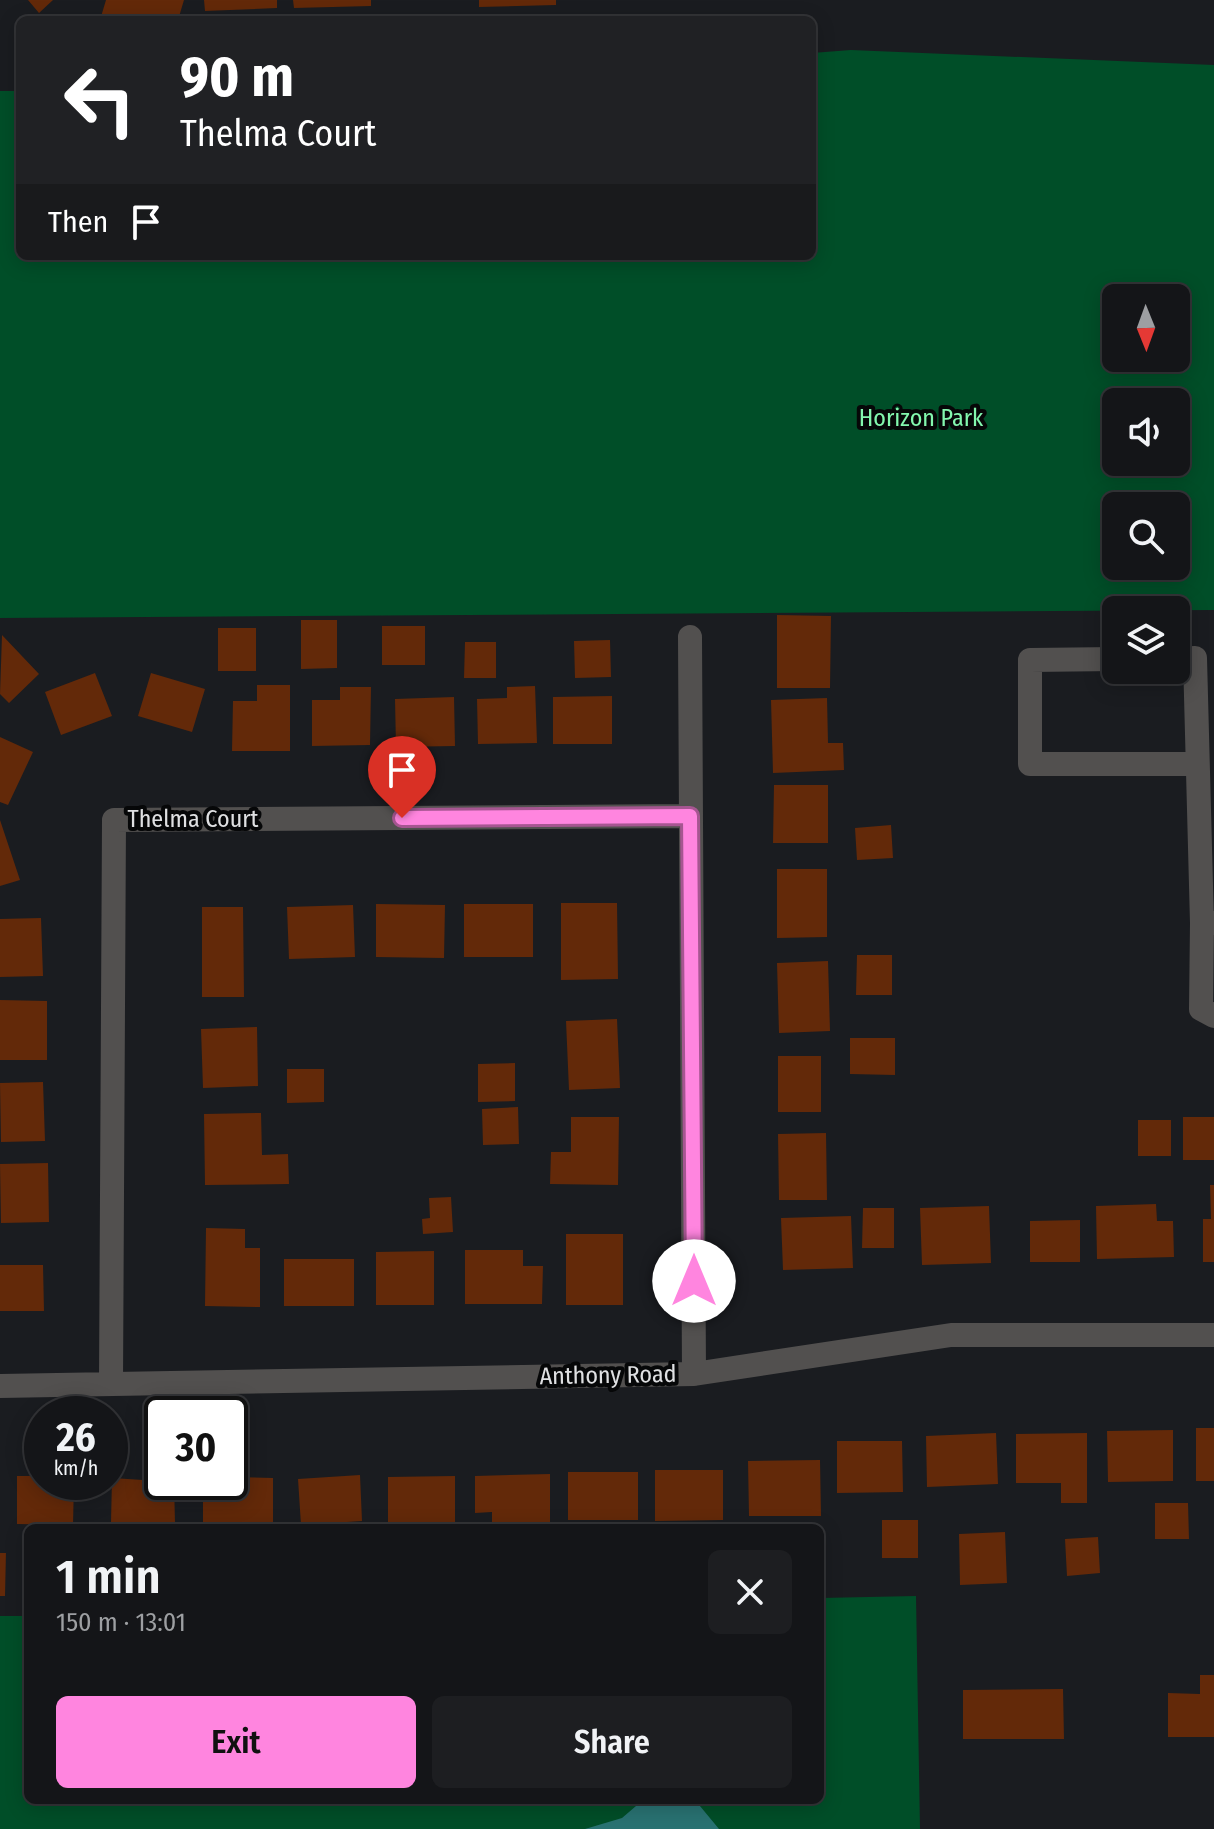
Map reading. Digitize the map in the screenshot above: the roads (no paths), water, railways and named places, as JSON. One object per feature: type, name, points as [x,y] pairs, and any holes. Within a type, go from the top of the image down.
[{"type":"street","points":[[690,637],[694,1374]]},
{"type":"street","points":[[1190,658],[1195,658],[1197,764],[1208,923],[1201,1009],[1214,1016]]},
{"type":"street","points":[[1102,659],[1030,660],[1030,764],[1197,764]]},
{"type":"street","name":"Thelma Court","points":[[111,1383],[114,820],[690,816]]},
{"type":"street","name":"Anthony Road","points":[[0,1386],[694,1374],[951,1335],[1214,1335]]},
{"type":"water","points":[[638,1804],[698,1804],[719,1829],[585,1829],[622,1818]]},
{"type":"park label","name":"Horizon Park","points":[[921,418]]}]
